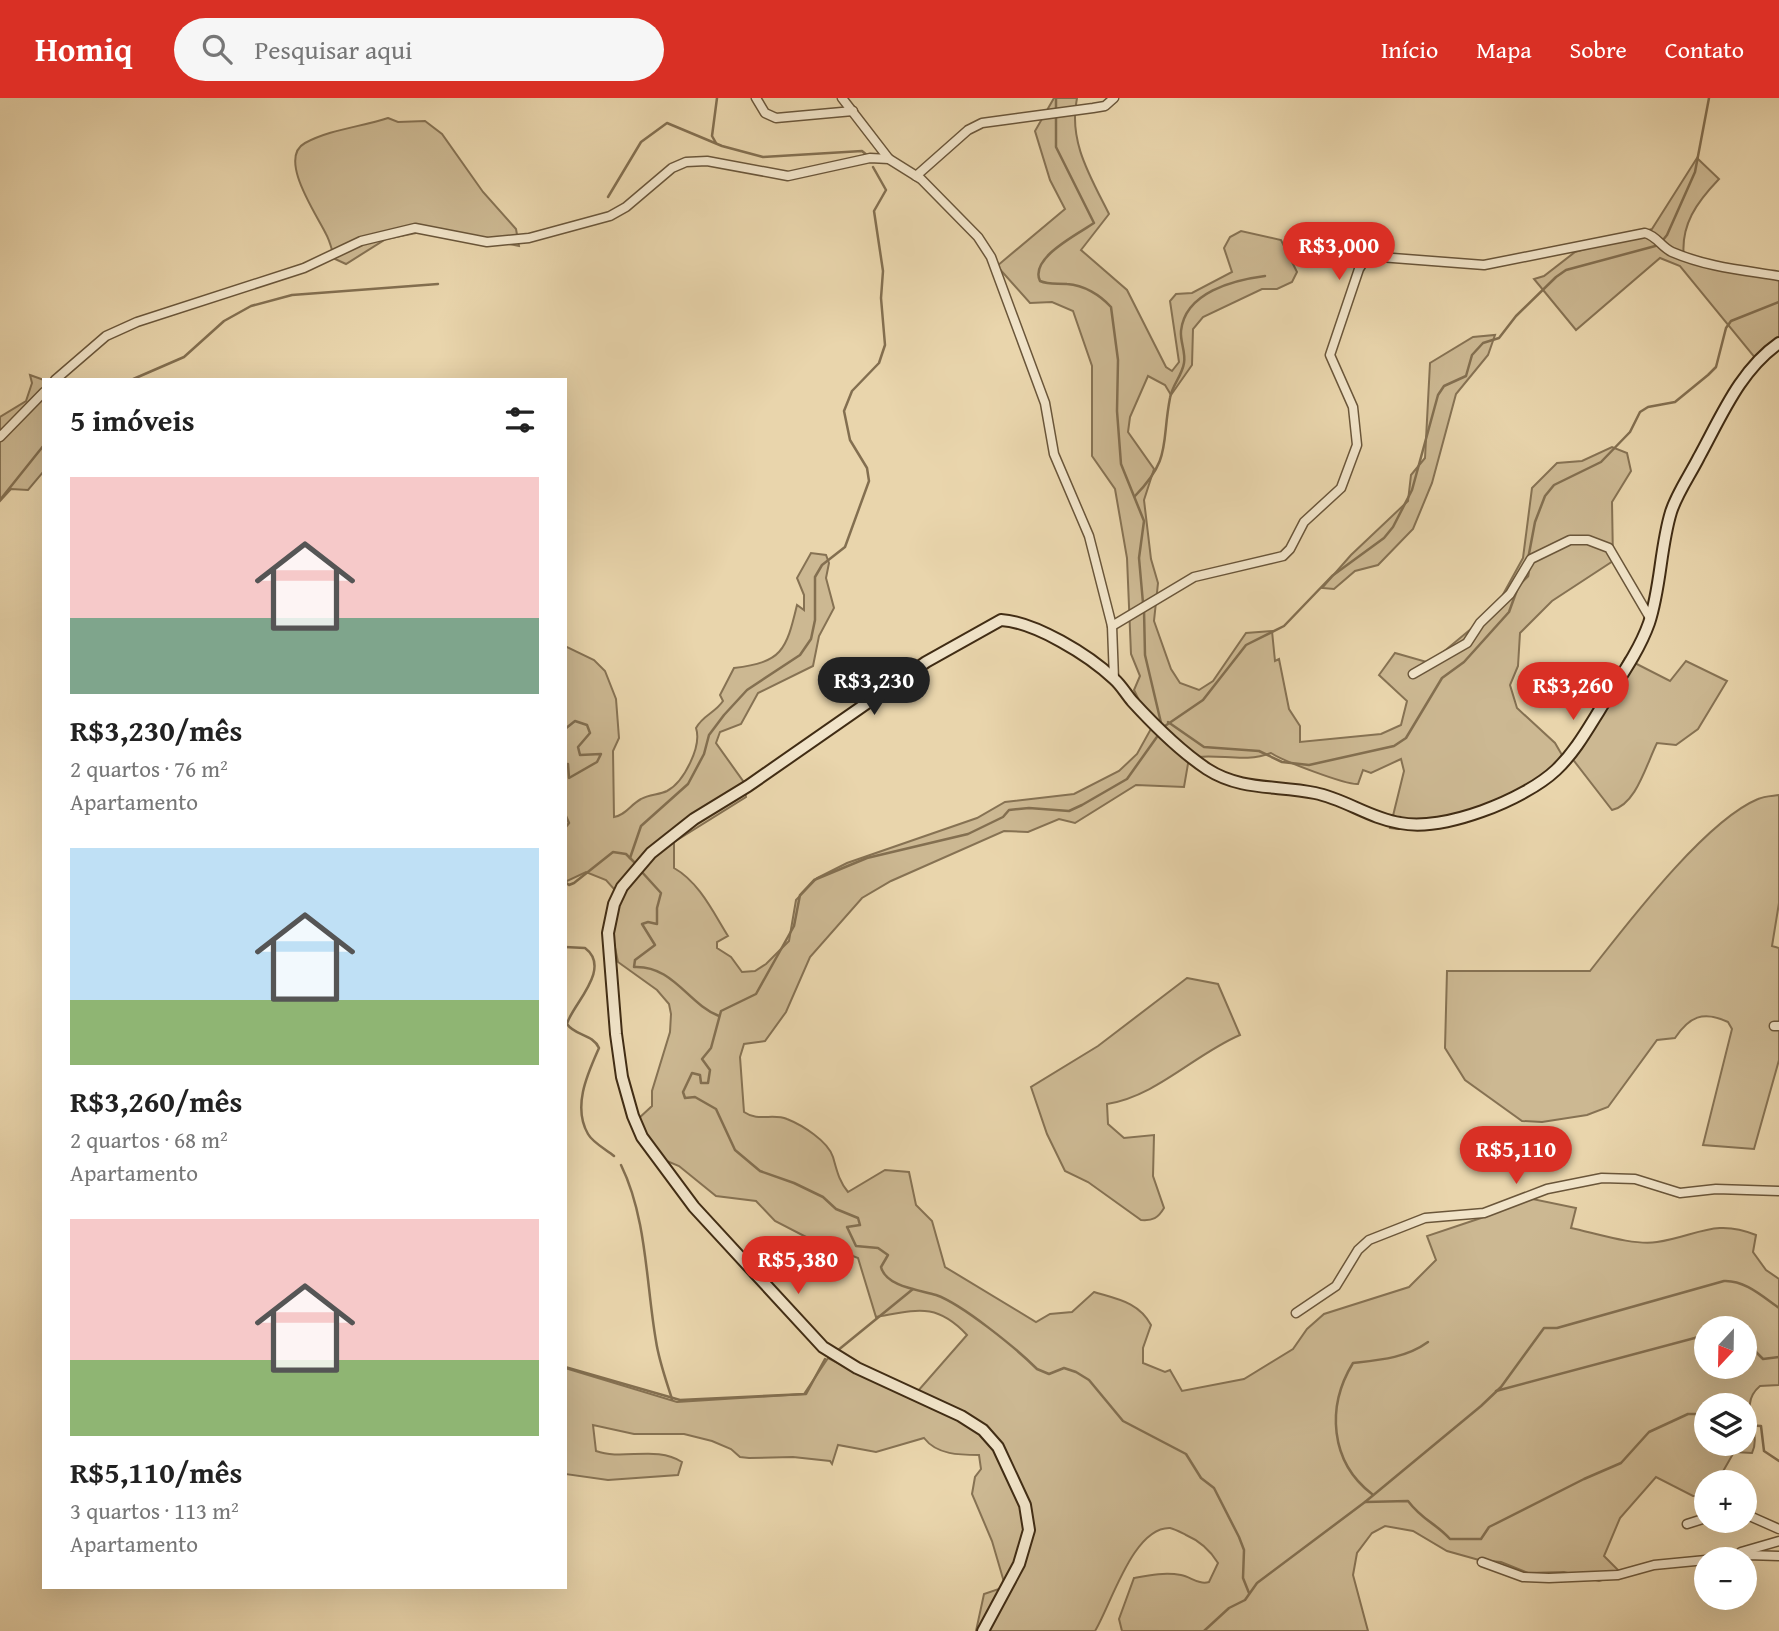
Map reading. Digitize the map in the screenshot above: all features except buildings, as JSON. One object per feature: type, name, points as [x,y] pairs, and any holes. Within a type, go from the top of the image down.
[{"type":"street","points":[[756,98],[765,113],[776,118],[853,111]]},
{"type":"street","points":[[842,98],[889,159],[916,176],[978,237],[991,257],[1045,403],[1054,454],[1089,536],[1112,626],[1114,679]]},
{"type":"street","points":[[916,176],[968,130],[982,123],[1105,106],[1115,98]]},
{"type":"street","points":[[57,378],[106,336],[136,322],[304,268],[360,241],[393,231],[415,228],[487,242],[510,242],[610,216],[626,207],[672,168],[686,162],[707,161],[788,176],[870,158],[889,159]]},
{"type":"street","points":[[1112,626],[1194,577],[1283,556],[1290,550],[1304,523],[1341,488],[1357,445],[1357,428],[1352,403],[1330,355],[1359,269],[1367,256],[1484,265],[1646,233],[1672,252],[1705,264],[1779,276]]},
{"type":"street","points":[[983,1631],[1019,1564],[1029,1530],[1025,1505],[992,1438],[961,1416],[857,1368],[823,1347],[694,1207],[642,1137],[622,1077],[608,933],[614,904],[634,871],[694,819],[748,786],[926,662],[990,624],[1012,621],[1045,633],[1114,679],[1166,734],[1206,768],[1234,783],[1318,793],[1371,816],[1403,824],[1442,822],[1501,803],[1554,772],[1580,741],[1634,652],[1650,618],[1666,534],[1678,496],[1738,387],[1763,356],[1779,343]]},
{"type":"street","points":[[0,437],[42,394]]},
{"type":"street","points":[[1413,674],[1467,643],[1480,623],[1510,594],[1531,559],[1570,540],[1588,540],[1609,548],[1650,618]]},
{"type":"street","points":[[1296,1313],[1336,1286],[1358,1250],[1369,1240],[1425,1219],[1485,1213],[1553,1187],[1602,1178],[1635,1179],[1680,1193],[1716,1189],[1779,1191]]},
{"type":"street","points":[[1757,1519],[1779,1529]]},
{"type":"street","points":[[1687,1524],[1694,1522]]},
{"type":"street","points":[[1757,1548],[1779,1541]]},
{"type":"street","points":[[1757,1556],[1779,1556]]},
{"type":"street","points":[[1482,1563],[1523,1577],[1549,1578],[1618,1575],[1654,1565],[1694,1560]]},
{"type":"shaded area","points":[[1054,98],[1077,98],[1075,114],[1078,144],[1088,172],[1109,214],[1081,250],[1127,290],[1166,367],[1172,371],[1179,362],[1170,301],[1176,294],[1192,293],[1232,272],[1224,248],[1230,237],[1241,231],[1281,240],[1297,272],[1292,282],[1277,289],[1262,289],[1203,317],[1193,329],[1192,365],[1171,395],[1165,385],[1148,376],[1130,417],[1128,432],[1154,469],[1144,500],[1151,559],[1158,583],[1154,621],[1171,669],[1180,683],[1199,690],[1213,681],[1246,633],[1272,631],[1275,661],[1279,659],[1289,709],[1300,726],[1300,742],[1381,734],[1401,725],[1407,701],[1379,675],[1395,653],[1430,663],[1495,609],[1523,558],[1532,488],[1557,463],[1582,461],[1612,447],[1627,453],[1631,471],[1612,502],[1613,561],[1552,601],[1520,633],[1518,666],[1510,685],[1517,708],[1555,743],[1562,755],[1551,771],[1534,786],[1511,799],[1486,810],[1433,826],[1390,828],[1404,771],[1401,759],[1371,773],[1363,770],[1358,784],[1315,772],[1271,753],[1250,758],[1189,758],[1184,787],[1136,785],[1075,823],[1059,819],[1028,832],[1004,831],[891,881],[862,898],[810,957],[786,1012],[765,1041],[744,1044],[740,1057],[744,1112],[755,1116],[787,1119],[814,1134],[830,1151],[840,1180],[848,1192],[885,1170],[909,1172],[916,1205],[932,1221],[945,1267],[1036,1322],[1050,1314],[1072,1312],[1094,1292],[1134,1306],[1151,1325],[1143,1348],[1143,1363],[1165,1372],[1170,1370],[1182,1391],[1244,1379],[1293,1349],[1307,1329],[1324,1314],[1409,1287],[1436,1260],[1427,1236],[1481,1218],[1523,1197],[1576,1208],[1571,1228],[1626,1241],[1657,1242],[1717,1228],[1742,1230],[1756,1235],[1753,1252],[1766,1270],[1779,1279],[1779,1385],[1760,1386],[1754,1393],[1694,1393],[1694,1456],[1732,1456],[1724,1470],[1694,1470],[1694,1496],[1656,1477],[1620,1518],[1604,1556],[1622,1574],[1599,1581],[1564,1572],[1528,1573],[1501,1562],[1479,1560],[1447,1551],[1413,1531],[1385,1526],[1372,1533],[1357,1553],[1353,1575],[1368,1631],[1122,1631],[1119,1619],[1134,1578],[1169,1574],[1209,1582],[1218,1563],[1200,1543],[1170,1528],[1157,1531],[1134,1553],[1095,1631],[976,1631],[984,1594],[999,1589],[1004,1582],[992,1541],[972,1494],[975,1477],[981,1469],[979,1455],[942,1451],[924,1438],[876,1452],[838,1445],[832,1464],[830,1461],[793,1457],[749,1458],[740,1457],[731,1449],[712,1441],[684,1434],[634,1434],[593,1425],[596,1451],[617,1455],[650,1454],[672,1457],[682,1462],[678,1475],[608,1480],[567,1474],[567,1369],[677,1402],[804,1394],[828,1358],[911,1399],[967,1335],[945,1317],[925,1311],[876,1317],[858,1258],[810,1239],[775,1221],[756,1201],[716,1196],[679,1166],[655,1156],[638,1119],[652,1106],[652,1091],[670,1032],[671,1014],[669,1004],[657,990],[618,962],[613,938],[615,890],[606,880],[586,872],[567,881],[567,647],[594,660],[605,671],[616,699],[619,738],[613,751],[614,817],[618,816],[637,801],[667,791],[680,780],[694,753],[696,728],[723,701],[720,695],[734,668],[763,662],[779,652],[785,644],[797,605],[804,610],[804,595],[797,578],[811,553],[826,555],[829,563],[826,578],[834,608],[819,636],[813,666],[758,693],[741,724],[720,732],[716,743],[743,781],[746,797],[674,842],[674,868],[691,881],[711,908],[728,936],[717,942],[717,948],[731,957],[742,972],[755,971],[766,964],[789,941],[796,900],[817,878],[847,863],[977,818],[1005,802],[1074,794],[1119,771],[1137,754],[1152,727],[1134,690],[1140,676],[1131,654],[1127,558],[1115,489],[1092,456],[1092,366],[1073,311],[1052,302],[1030,303],[997,266],[1065,209],[1050,180],[1035,131]]},
{"type":"shaded area","points":[[388,118],[398,122],[425,121],[442,134],[483,192],[516,229],[519,246],[436,229],[386,239],[346,264],[335,259],[297,173],[297,150],[305,143],[325,134]]},
{"type":"shaded area","points":[[1697,158],[1719,179],[1692,215],[1685,235],[1684,258],[1714,268],[1779,279],[1779,343],[1756,359],[1680,266],[1660,258],[1576,330],[1534,279],[1544,276],[1575,252],[1652,229]]},
{"type":"shaded area","points":[[1495,335],[1488,355],[1456,394],[1432,483],[1413,529],[1378,565],[1355,571],[1334,589],[1322,588],[1351,555],[1408,501],[1411,475],[1425,458],[1430,363],[1473,337]]},
{"type":"shaded area","points":[[30,375],[42,379],[42,473],[28,490],[11,489],[0,501],[0,417],[26,401],[32,383]]},
{"type":"shaded area","points":[[1625,658],[1670,681],[1686,661],[1727,681],[1698,729],[1676,745],[1657,743],[1628,801],[1612,810],[1571,757]]},
{"type":"shaded area","points":[[1779,795],[1779,903],[1772,946],[1779,948],[1779,1060],[1754,1149],[1703,1145],[1732,1029],[1728,1022],[1711,1016],[1691,1021],[1675,1038],[1657,1040],[1608,1107],[1587,1115],[1542,1122],[1522,1121],[1465,1080],[1445,1048],[1447,971],[1590,971],[1624,927],[1691,851],[1737,811],[1758,799]]},
{"type":"shaded area","points":[[1187,978],[1218,984],[1240,1035],[1143,1093],[1107,1104],[1108,1124],[1124,1138],[1154,1135],[1153,1176],[1164,1208],[1155,1218],[1141,1220],[1088,1182],[1065,1171],[1047,1134],[1031,1087],[1098,1046]]},
{"type":"waterway","points":[[716,143],[712,136],[717,98]]},
{"type":"waterway","points":[[1056,98],[1056,147],[1094,223],[1048,255],[1039,272],[1040,281],[1080,286],[1111,307],[1118,360],[1117,411],[1121,464],[1144,521],[1139,558],[1143,603]]},
{"type":"waterway","points":[[1162,728],[1203,700],[1246,645],[1284,626],[1332,576],[1384,538],[1393,527],[1412,490],[1438,395],[1444,386],[1466,376],[1472,355],[1483,343],[1499,338],[1516,316],[1566,270],[1659,245],[1667,235],[1695,172],[1709,98]]},
{"type":"waterway","points":[[608,197],[641,142],[667,123],[722,146],[763,157],[862,151],[868,156]]},
{"type":"waterway","points":[[630,858],[641,826],[688,784],[704,754],[709,735],[724,715],[747,690],[800,655],[811,639],[815,620],[815,577],[822,565],[845,547],[869,481],[867,468],[850,440],[844,411],[852,391],[879,363],[885,345],[881,298],[883,271],[874,211],[886,190],[873,167]]},
{"type":"waterway","points":[[1135,496],[1155,471],[1163,450],[1171,393],[1184,363],[1181,335],[1184,318],[1191,307],[1213,290],[1265,276]]},
{"type":"waterway","points":[[136,378],[184,357],[224,321],[251,306],[292,295],[438,284]]},
{"type":"waterway","points":[[1528,559],[1535,522],[1545,496],[1554,485],[1601,462],[1630,432],[1640,412],[1648,407],[1675,402],[1708,375],[1716,367],[1726,328],[1731,321],[1779,302]]},
{"type":"waterway","points":[[0,500],[42,448]]},
{"type":"waterway","points":[[1520,584],[1528,576],[1529,570]]},
{"type":"waterway","points":[[1168,722],[1204,747],[1259,751],[1282,762],[1309,765],[1394,746],[1406,738],[1442,678],[1464,662],[1509,612],[1517,590]]},
{"type":"waterway","points":[[1144,610],[1145,655],[1162,727]]},
{"type":"waterway","points":[[567,727],[575,721],[587,725],[590,733],[578,747],[580,755],[601,754],[597,762],[569,778],[567,764]]},
{"type":"waterway","points":[[1159,734],[1127,779],[1069,811],[1029,808],[1009,810],[1003,817],[968,834],[867,858],[814,880],[800,895],[794,926],[756,994],[721,1011],[711,1048],[702,1059],[710,1070],[708,1083],[701,1083],[700,1075],[692,1073],[683,1092],[685,1098],[695,1097],[716,1109],[735,1150],[760,1171],[794,1183],[823,1197],[836,1209],[858,1218],[860,1225],[847,1227],[856,1246],[878,1248],[888,1255],[881,1267],[889,1279],[904,1287],[947,1300],[1003,1339],[1037,1369],[1049,1374],[1064,1368],[1076,1372],[1089,1380],[1123,1421],[1186,1454],[1201,1478],[1214,1488],[1239,1537],[1244,1550],[1243,1578],[1249,1593]]},
{"type":"waterway","points":[[567,818],[567,826]]},
{"type":"waterway","points":[[567,884],[574,883],[613,852],[626,854],[637,865]]},
{"type":"waterway","points":[[641,871],[661,893],[657,924],[642,924],[655,945],[635,960],[634,967],[648,968],[670,978],[698,1003],[719,1016]]},
{"type":"waterway","points":[[567,947],[585,948],[595,966],[593,977],[567,1024]]},
{"type":"waterway","points":[[567,1024],[593,1040],[599,1048],[583,1090],[581,1112],[590,1137],[614,1156]]},
{"type":"waterway","points":[[621,1165],[630,1185],[641,1229],[657,1348],[672,1399]]},
{"type":"waterway","points":[[1204,1631],[1229,1608],[1245,1600],[1257,1583],[1365,1502],[1481,1406],[1501,1387],[1544,1328],[1557,1328],[1724,1281],[1746,1286],[1779,1308]]},
{"type":"waterway","points":[[837,1351],[913,1289]]},
{"type":"waterway","points":[[1496,1391],[1694,1338]]},
{"type":"waterway","points":[[1372,1494],[1358,1481],[1340,1450],[1336,1415],[1344,1380],[1353,1363],[1402,1355],[1428,1342]]},
{"type":"waterway","points":[[1757,1353],[1763,1359],[1779,1357]]},
{"type":"waterway","points":[[567,1368],[680,1400],[806,1394],[825,1359]]},
{"type":"waterway","points":[[1365,1502],[1408,1501],[1450,1539],[1481,1539],[1489,1527],[1621,1463],[1649,1432],[1688,1414],[1694,1414]]},
{"type":"waterway","points":[[1757,1426],[1761,1426],[1764,1451],[1779,1461]]}]
